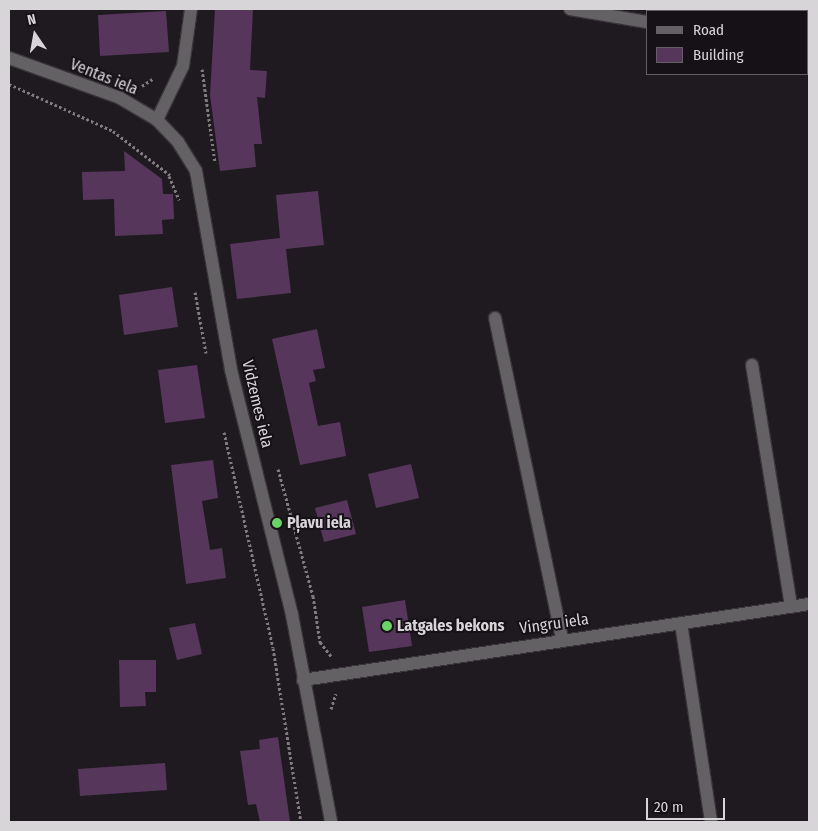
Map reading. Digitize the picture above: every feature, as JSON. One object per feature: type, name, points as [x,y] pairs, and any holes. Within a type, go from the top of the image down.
[{"type":"street","points":[[157,120],[183,66],[192,9]]},
{"type":"street","points":[[570,9],[646,22]]},
{"type":"street","name":"Ventas iela","points":[[9,58],[120,98],[157,120]]},
{"type":"street","name":"Vidzemes iela","points":[[157,120],[178,142],[196,171],[231,370],[292,615],[331,822]]},
{"type":"street","points":[[495,318],[562,639]]},
{"type":"street","points":[[752,365],[791,607]]},
{"type":"street","name":"Vingru iela","points":[[303,680],[562,639],[809,604]]},
{"type":"street","points":[[681,623],[711,822]]},
{"type":"path","points":[[9,84],[113,131],[169,176],[182,206]]},
{"type":"path","points":[[169,176],[196,171]]},
{"type":"path","points":[[193,282],[208,364]]},
{"type":"path","points":[[223,430],[273,648],[301,822]]},
{"type":"building","points":[[215,9],[253,9],[250,70],[267,71],[265,98],[257,97],[262,144],[254,144],[256,167],[220,171],[210,95]]},
{"type":"building","points":[[166,11],[169,52],[100,56],[98,15]]},
{"type":"building","points":[[124,151],[162,179],[163,194],[173,194],[174,219],[162,220],[163,234],[115,236],[114,199],[83,200],[82,172],[125,171]]},
{"type":"building","points":[[318,191],[324,245],[286,249],[291,293],[237,299],[230,244],[280,238],[276,195]]},
{"type":"building","points":[[172,287],[178,327],[124,335],[119,295]]},
{"type":"building","points":[[317,329],[325,368],[313,370],[316,381],[309,383],[318,426],[340,422],[346,456],[300,465],[272,339]]},
{"type":"building","points":[[197,365],[205,418],[165,423],[158,370]]},
{"type":"building","points":[[213,460],[218,498],[202,501],[210,550],[222,548],[226,578],[186,584],[171,465]]},
{"type":"building","points":[[411,464],[419,498],[376,508],[368,474]]},
{"type":"building","points":[[347,500],[356,534],[324,542],[315,508]]},
{"type":"building","name":"Latgales bekons","points":[[405,600],[412,646],[369,652],[362,607]]},
{"type":"building","points":[[195,623],[202,654],[177,660],[169,628]]},
{"type":"building","points":[[119,660],[156,660],[156,692],[145,692],[146,706],[120,707]]},
{"type":"building","points":[[278,737],[290,822],[260,822],[256,804],[248,805],[240,751],[260,749],[259,740]]},
{"type":"building","points":[[165,763],[167,790],[80,796],[78,769]]},
{"type":"place","name":"Pļavu iela","points":[[277,523]]},
{"type":"place","name":"Latgales bekons","points":[[387,626]]}]
